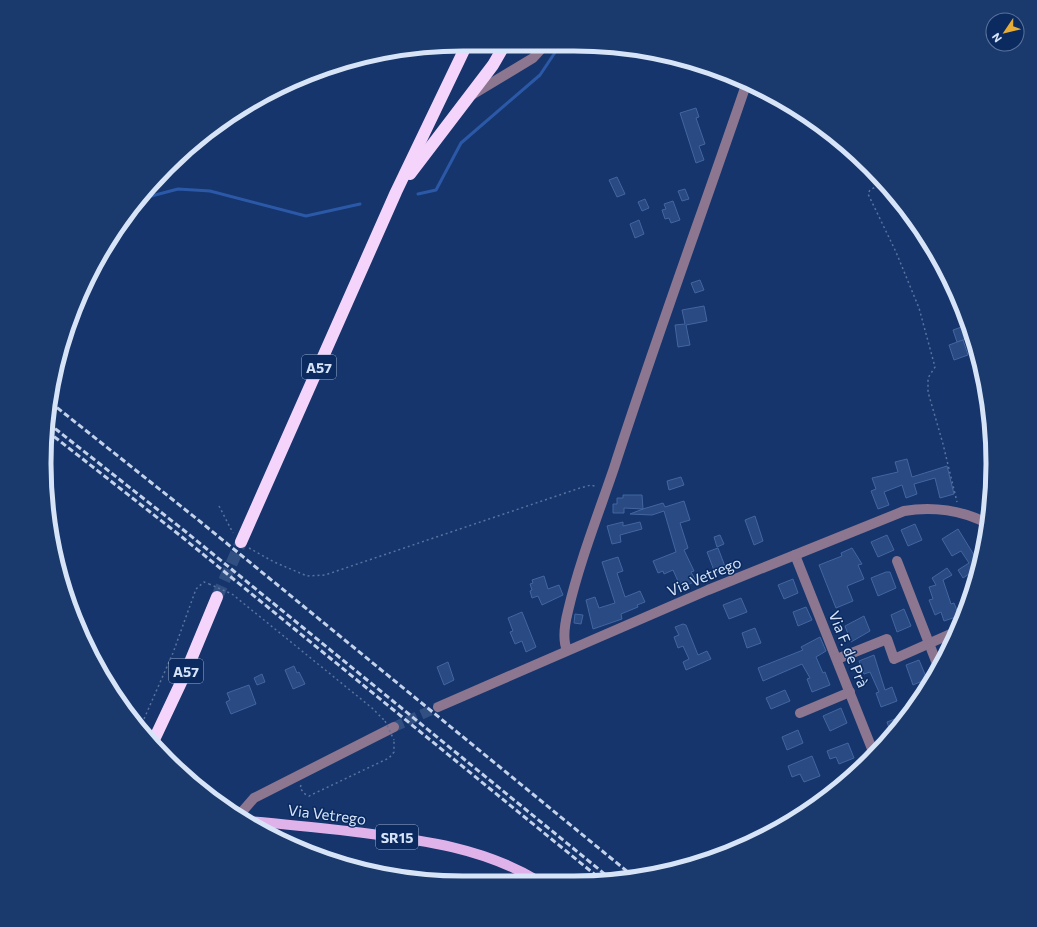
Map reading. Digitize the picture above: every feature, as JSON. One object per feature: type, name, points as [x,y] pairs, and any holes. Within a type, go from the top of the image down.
[{"type":"highway","name":"A57","points":[[242,541],[396,192],[464,51]]},
{"type":"highway","name":"A57","points":[[396,192],[470,96],[493,65],[501,51]]},
{"type":"highway","name":"A57","points":[[155,737],[185,674],[217,597]]},
{"type":"main road","name":"Via Vetrego","points":[[259,822],[428,840],[502,863],[528,876]]},
{"type":"street","points":[[470,96],[533,58],[539,51]]},
{"type":"street","points":[[567,650],[565,644],[568,611],[654,348],[693,243],[745,89]]},
{"type":"street","name":"Via Vetrego","points":[[438,707],[567,650],[904,511],[924,509],[956,512],[976,517],[982,520]]},
{"type":"street","name":"Via F. de Prà","points":[[795,555],[872,748]]},
{"type":"street","points":[[897,561],[936,661]]},
{"type":"street","points":[[837,659],[887,639],[894,659],[948,636]]},
{"type":"street","points":[[800,713],[850,692]]},
{"type":"street","name":"Via Vetrego","points":[[242,811],[254,798],[394,727]]},
{"type":"path","points":[[878,186],[870,190],[868,194],[896,252],[919,308],[936,367],[928,378],[928,392],[943,444],[957,502],[956,512]]},
{"type":"path","points":[[219,506],[242,541],[274,562],[307,576],[325,575],[580,488],[591,485],[607,489]]},
{"type":"path","points":[[142,723],[174,653],[179,633],[196,589],[204,582],[232,594],[385,721],[394,740],[394,752],[389,758],[309,796],[300,788],[301,783]]},
{"type":"building","points":[[696,108],[699,117],[696,118],[705,144],[699,146],[704,160],[696,163],[680,113]]},
{"type":"building","points":[[617,177],[625,194],[617,197],[609,180]]},
{"type":"building","points":[[685,189],[689,199],[682,201],[678,191]]},
{"type":"building","points":[[645,199],[649,208],[642,211],[638,202]]},
{"type":"building","points":[[673,201],[680,220],[671,223],[669,218],[665,219],[662,210],[666,209],[664,204]]},
{"type":"building","points":[[639,220],[644,234],[635,238],[630,224]]},
{"type":"building","points":[[700,280],[704,290],[695,293],[691,283]]},
{"type":"building","points":[[704,306],[707,321],[686,325],[690,345],[678,347],[675,325],[685,324],[682,310]]},
{"type":"building","points":[[962,327],[966,339],[957,342],[953,330]]},
{"type":"building","points":[[963,340],[968,355],[954,360],[949,345]]},
{"type":"building","points":[[907,459],[912,477],[947,466],[954,494],[940,498],[935,478],[914,484],[917,494],[906,498],[902,485],[884,492],[889,505],[878,509],[871,491],[876,489],[872,478],[898,472],[895,462]]},
{"type":"building","points":[[681,477],[684,485],[669,490],[667,481]]},
{"type":"building","points":[[623,495],[642,495],[643,509],[624,508],[624,513],[613,513],[613,504],[617,504],[617,498],[623,498]]},
{"type":"building","points":[[684,501],[690,520],[680,523],[688,548],[684,550],[694,571],[691,572],[696,581],[681,588],[673,570],[664,574],[663,571],[658,573],[653,561],[676,552],[664,511],[652,515],[630,514],[663,503],[665,507]]},
{"type":"building","points":[[755,516],[763,541],[754,545],[745,520]]},
{"type":"building","points":[[623,522],[623,526],[640,522],[642,529],[620,535],[621,542],[612,544],[607,526]]},
{"type":"building","points":[[915,524],[922,540],[908,546],[901,530]]},
{"type":"building","points":[[958,529],[974,555],[976,554],[971,573],[963,578],[958,570],[969,563],[961,551],[952,556],[942,539]]},
{"type":"building","points":[[720,535],[724,544],[717,547],[714,537]]},
{"type":"building","points":[[887,535],[894,550],[878,557],[871,542]]},
{"type":"building","points":[[718,548],[726,569],[715,573],[707,552]]},
{"type":"building","points":[[852,548],[862,564],[858,565],[864,579],[847,586],[853,601],[836,608],[819,565],[842,556],[841,553]]},
{"type":"building","points":[[618,557],[623,571],[617,573],[625,597],[640,591],[645,602],[637,605],[638,607],[621,614],[622,619],[593,629],[586,600],[595,597],[599,608],[615,603],[602,562]]},
{"type":"building","points":[[947,568],[952,575],[943,580],[951,604],[954,603],[958,613],[956,617],[944,621],[941,612],[935,615],[929,600],[933,599],[929,587],[936,585],[932,578]]},
{"type":"building","points":[[886,572],[890,572],[896,588],[878,596],[871,578]]},
{"type":"building","points":[[544,576],[548,589],[559,585],[563,595],[542,605],[538,596],[532,598],[530,584],[533,583],[532,580]]},
{"type":"building","points":[[793,579],[798,593],[784,599],[778,585]]},
{"type":"building","points":[[741,598],[747,612],[729,619],[723,605]]},
{"type":"building","points":[[806,607],[812,620],[798,626],[793,612]]},
{"type":"building","points":[[904,609],[911,626],[897,632],[891,615]]},
{"type":"building","points":[[522,612],[536,647],[526,652],[522,641],[515,644],[510,632],[513,631],[508,618]]},
{"type":"building","points":[[575,614],[583,615],[581,624],[574,623]]},
{"type":"building","points":[[864,616],[870,631],[851,642],[845,626]]},
{"type":"building","points":[[683,624],[686,625],[698,655],[707,651],[711,659],[686,670],[683,662],[689,659],[683,646],[678,648],[674,637],[679,635],[675,627]]},
{"type":"building","points":[[755,628],[761,643],[747,648],[742,633]]},
{"type":"building","points":[[820,637],[826,651],[816,657],[823,673],[825,672],[830,685],[812,692],[807,679],[810,678],[802,664],[763,681],[758,668],[803,650],[801,647]]},
{"type":"building","points":[[874,655],[885,690],[892,687],[897,701],[881,707],[876,693],[879,692],[870,672],[864,674],[859,661]]},
{"type":"building","points":[[919,660],[926,677],[924,680],[913,685],[906,665]]},
{"type":"building","points":[[448,662],[454,680],[444,685],[437,667]]},
{"type":"building","points":[[294,666],[305,684],[293,689],[285,670]]},
{"type":"building","points":[[262,674],[265,682],[257,685],[254,678]]},
{"type":"building","points":[[249,685],[256,704],[231,714],[226,702],[230,700],[227,693]]},
{"type":"building","points":[[785,690],[790,701],[771,709],[766,698]]},
{"type":"building","points":[[841,708],[847,723],[830,731],[823,716]]},
{"type":"building","points":[[899,717],[889,729],[887,722]]},
{"type":"building","points":[[798,730],[803,743],[787,750],[782,737]]},
{"type":"building","points":[[848,743],[854,758],[839,764],[836,757],[830,759],[827,751]]},
{"type":"building","points":[[812,756],[820,776],[804,782],[800,774],[792,777],[788,766]]},
{"type":"waterway","points":[[418,194],[436,190],[461,143],[540,75],[556,51]]},
{"type":"waterway","points":[[149,197],[178,189],[210,191],[306,216],[360,204]]},
{"type":"tunnel","points":[[217,597],[241,542]]},
{"type":"tunnel","points":[[394,727],[438,707]]},
{"type":"railway","points":[[56,406],[197,519],[628,872]]},
{"type":"railway","points":[[53,427],[186,532],[605,874]]},
{"type":"railway","points":[[52,435],[182,537],[596,875]]}]
